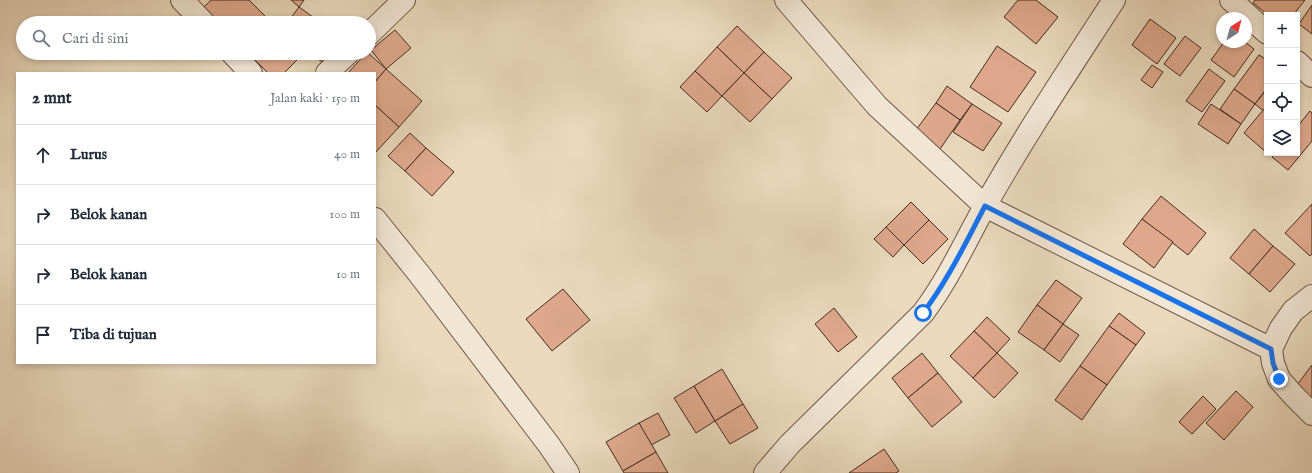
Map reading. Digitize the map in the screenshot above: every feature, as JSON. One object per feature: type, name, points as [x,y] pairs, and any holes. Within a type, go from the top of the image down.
[{"type":"street","points":[[182,0],[197,16]]},
{"type":"street","points":[[376,27],[404,0]]},
{"type":"street","points":[[786,0],[876,106],[985,206],[1271,349]]},
{"type":"street","points":[[765,473],[790,444],[923,313],[935,297],[946,280],[985,206],[1018,150],[1114,0]]},
{"type":"street","points":[[1231,0],[1264,30]]},
{"type":"street","points":[[239,60],[250,72]]},
{"type":"street","points":[[328,72],[341,60]]},
{"type":"street","points":[[1300,65],[1312,76]]},
{"type":"street","points":[[376,221],[420,275],[549,445],[568,473]]},
{"type":"street","points":[[1312,296],[1293,311],[1280,328],[1271,349],[1273,363],[1279,379],[1312,414]]},
{"type":"building","points":[[211,0],[249,0],[265,16],[211,16],[203,8]]},
{"type":"building","points":[[291,0],[304,0],[299,7]]},
{"type":"building","points":[[1018,0],[1036,0],[1058,17],[1036,44],[1004,17]]},
{"type":"building","points":[[1255,0],[1305,0],[1295,12],[1264,12],[1253,3]]},
{"type":"building","points":[[1312,5],[1312,34],[1300,25]]},
{"type":"building","points":[[299,7],[311,16],[292,16]]},
{"type":"building","points":[[1150,19],[1176,38],[1157,64],[1132,45]]},
{"type":"building","points":[[737,26],[764,52],[744,73],[717,47]]},
{"type":"building","points":[[395,30],[411,48],[386,69],[376,56],[376,46]]},
{"type":"building","points":[[1185,36],[1201,48],[1180,76],[1164,64]]},
{"type":"building","points":[[997,46],[1036,72],[1008,112],[970,87]]},
{"type":"building","points":[[717,47],[744,73],[722,96],[695,71]]},
{"type":"building","points":[[1252,47],[1254,49],[1234,77],[1211,60],[1220,48]]},
{"type":"building","points":[[764,52],[792,78],[772,99],[744,73]]},
{"type":"building","points":[[1259,55],[1264,58],[1264,92],[1255,104],[1234,89]]},
{"type":"building","points":[[255,60],[297,60],[285,72],[267,72]]},
{"type":"building","points":[[360,60],[376,60],[386,69],[376,81],[376,72],[349,72]]},
{"type":"building","points":[[1152,65],[1163,72],[1152,88],[1141,80]]},
{"type":"building","points":[[386,69],[422,101],[399,127],[376,106],[376,81]]},
{"type":"building","points":[[1209,69],[1225,81],[1202,112],[1186,101]]},
{"type":"building","points":[[695,71],[722,96],[707,112],[680,87]]},
{"type":"building","points":[[744,73],[772,99],[750,122],[722,96]]},
{"type":"building","points":[[947,86],[972,104],[960,120],[936,103]]},
{"type":"building","points":[[1234,89],[1255,104],[1241,124],[1220,109]]},
{"type":"building","points":[[1264,93],[1264,111],[1255,104]]},
{"type":"building","points":[[936,103],[960,120],[938,152],[913,134]]},
{"type":"building","points":[[972,104],[1002,123],[983,151],[953,132]]},
{"type":"building","points":[[1211,104],[1241,124],[1228,144],[1198,124]]},
{"type":"building","points":[[376,106],[399,127],[376,152]]},
{"type":"building","points":[[1264,109],[1264,150],[1244,133]]},
{"type":"building","points":[[1310,111],[1312,113],[1312,141],[1300,156],[1300,123]]},
{"type":"building","points":[[410,133],[426,148],[405,171],[388,156]]},
{"type":"building","points":[[426,148],[454,172],[432,196],[405,171]]},
{"type":"building","points":[[1273,156],[1300,156],[1288,170],[1272,157]]},
{"type":"building","points":[[1161,196],[1206,233],[1188,255],[1142,219]]},
{"type":"building","points":[[911,202],[929,220],[904,245],[886,227]]},
{"type":"building","points":[[1312,204],[1312,254],[1310,256],[1285,233]]},
{"type":"building","points":[[1142,219],[1173,242],[1154,268],[1123,244]]},
{"type":"building","points":[[929,220],[948,239],[923,264],[904,245]]},
{"type":"building","points":[[886,227],[904,245],[893,257],[874,239]]},
{"type":"building","points":[[1254,229],[1273,246],[1249,274],[1230,258]]},
{"type":"building","points":[[1273,246],[1295,264],[1270,292],[1249,274]]},
{"type":"building","points":[[1056,280],[1082,298],[1063,324],[1037,305]]},
{"type":"building","points":[[563,289],[590,320],[552,351],[526,319]]},
{"type":"building","points":[[1037,305],[1063,324],[1044,350],[1018,332]]},
{"type":"building","points":[[834,308],[857,337],[838,352],[815,324]]},
{"type":"building","points":[[1119,313],[1145,333],[1136,345],[1109,326]]},
{"type":"building","points":[[987,317],[1010,339],[997,353],[974,331]]},
{"type":"building","points":[[1063,324],[1079,335],[1060,362],[1044,350]]},
{"type":"building","points":[[1109,326],[1136,345],[1107,385],[1080,366]]},
{"type":"building","points":[[974,331],[997,353],[973,378],[950,356]]},
{"type":"building","points":[[922,353],[938,373],[908,398],[892,378]]},
{"type":"building","points":[[997,353],[1018,373],[994,398],[973,378]]},
{"type":"building","points":[[1312,365],[1312,403],[1294,389]]},
{"type":"building","points":[[1080,366],[1107,385],[1082,420],[1055,400]]},
{"type":"building","points":[[722,369],[743,404],[715,421],[694,386]]},
{"type":"building","points":[[938,373],[962,402],[932,427],[908,398]]},
{"type":"building","points":[[694,386],[715,421],[696,433],[674,398]]},
{"type":"building","points":[[1236,391],[1253,407],[1224,440],[1206,423]]},
{"type":"building","points":[[1203,396],[1216,409],[1192,434],[1179,422]]},
{"type":"building","points":[[743,404],[758,428],[730,444],[715,421]]},
{"type":"building","points":[[658,413],[670,435],[651,445],[639,423]]},
{"type":"building","points":[[639,423],[656,452],[623,471],[606,442]]},
{"type":"building","points":[[884,449],[899,471],[896,473],[849,473]]},
{"type":"building","points":[[656,452],[668,473],[624,473],[623,471]]},
{"type":"route","points":[[923,313],[946,280],[985,206],[1271,349],[1273,363],[1279,379]]}]
